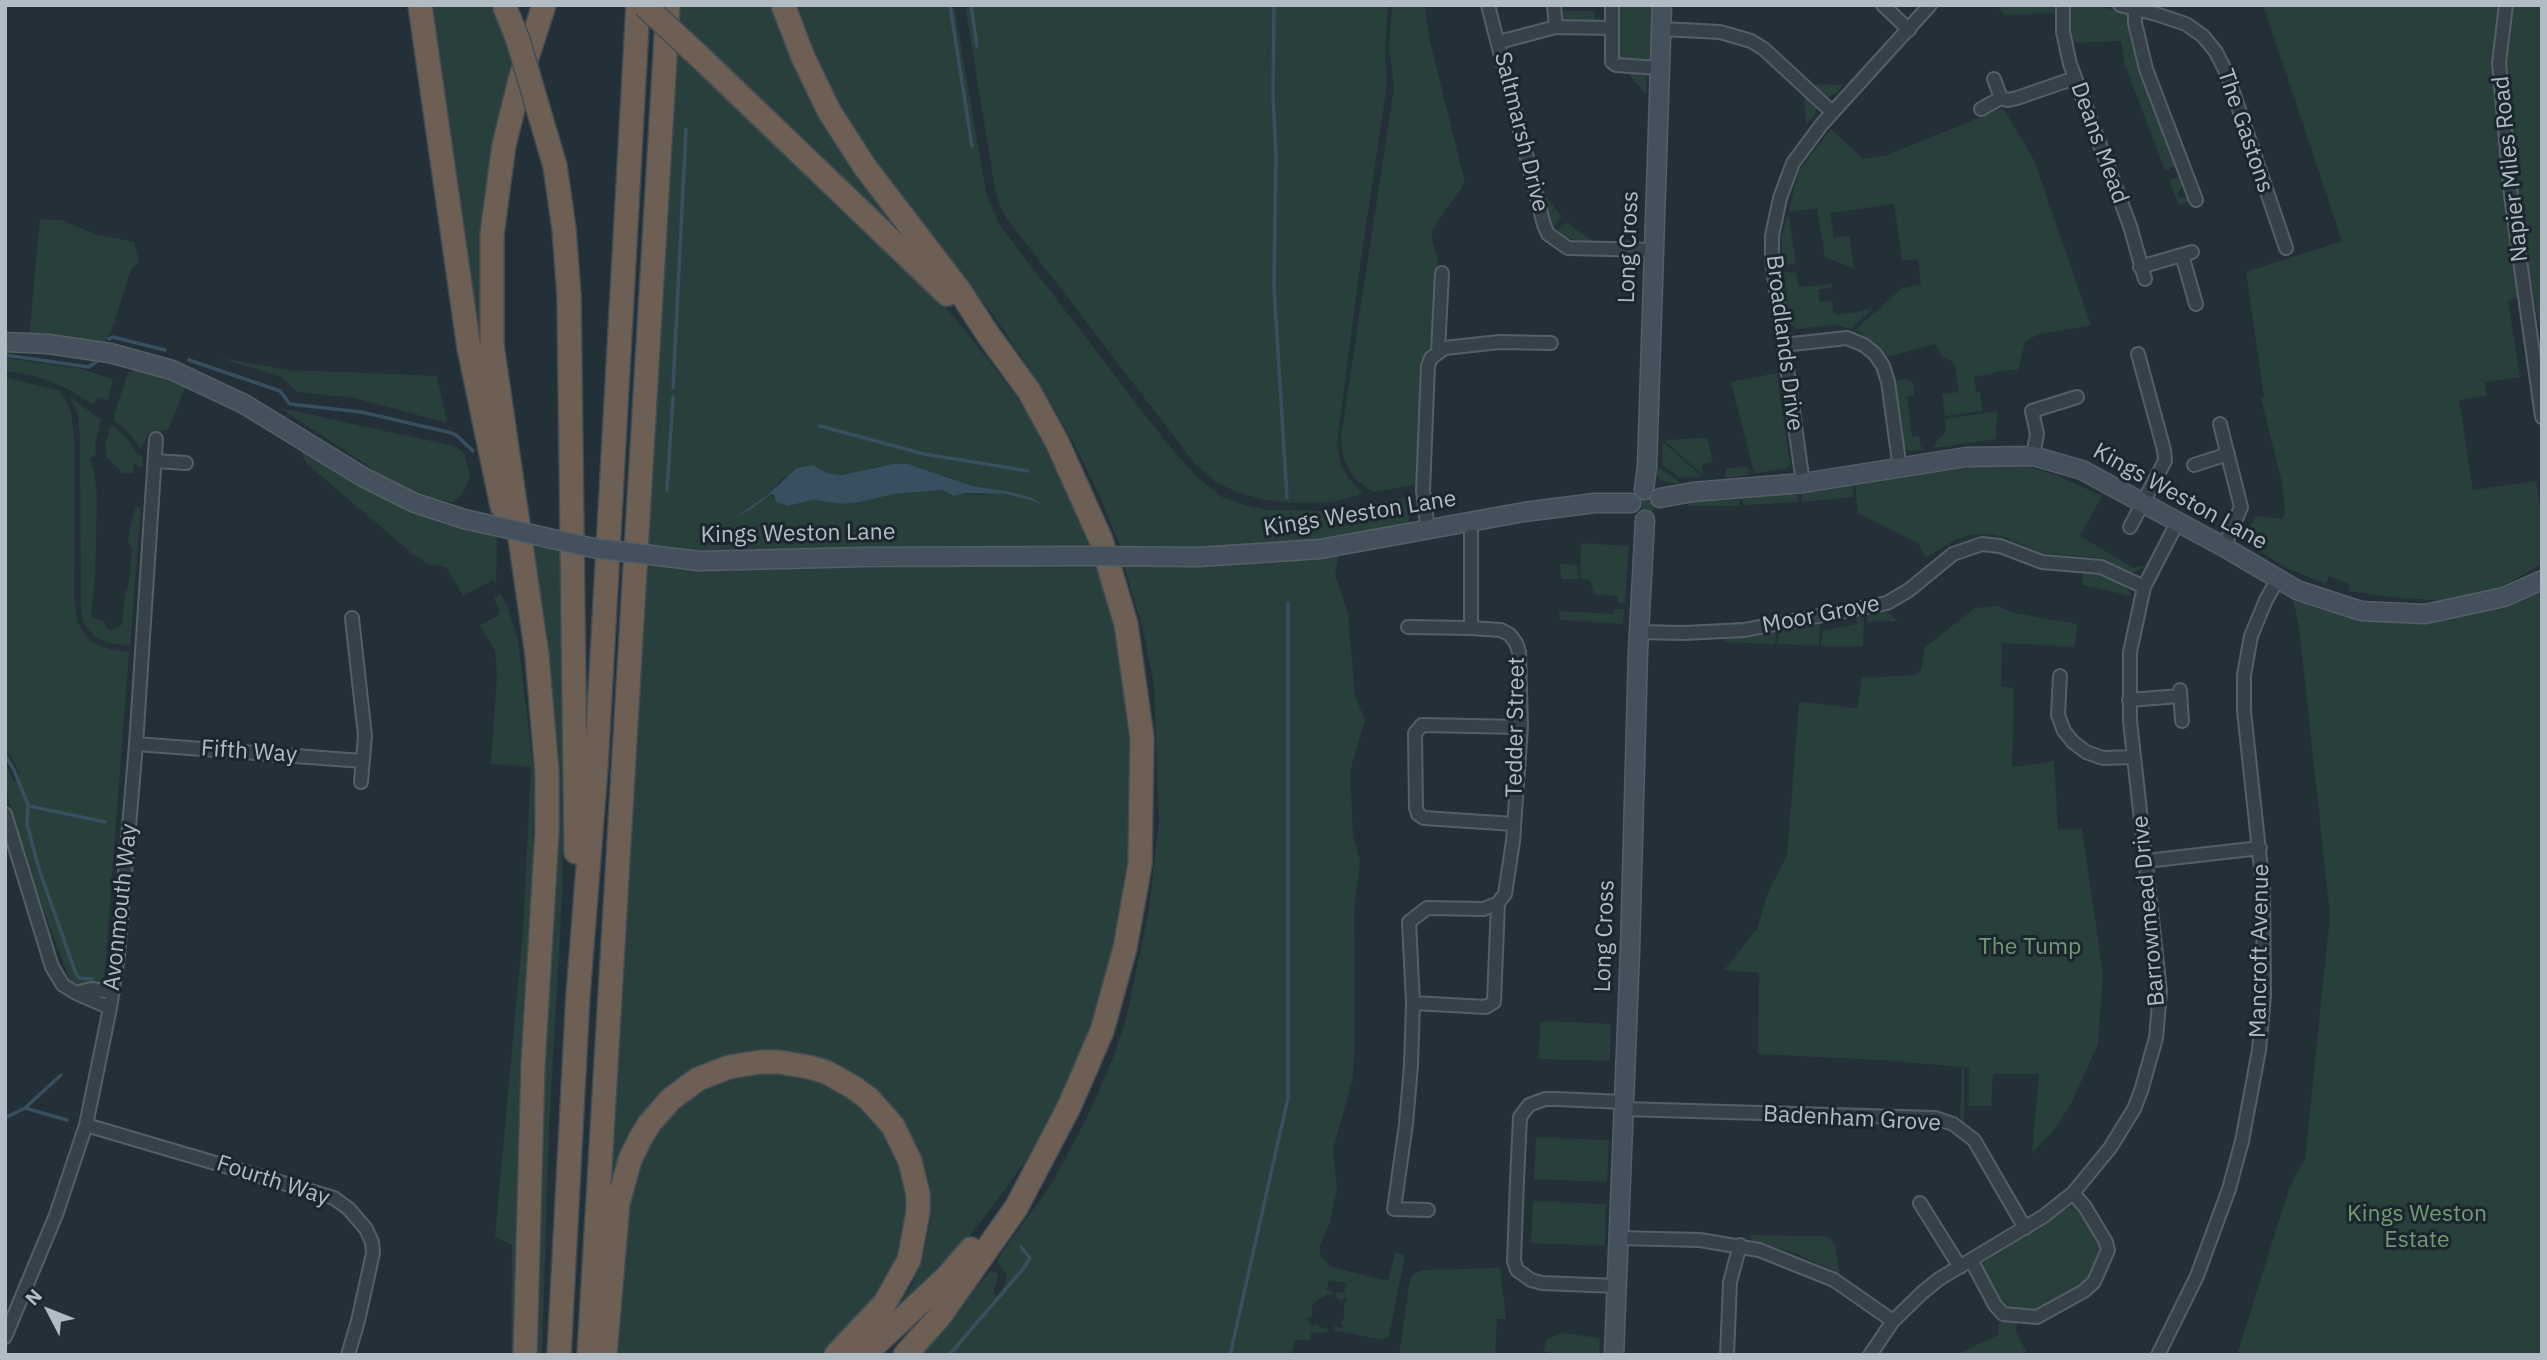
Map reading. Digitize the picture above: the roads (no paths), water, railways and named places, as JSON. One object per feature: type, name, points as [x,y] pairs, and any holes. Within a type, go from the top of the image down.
[{"type":"highway","points":[[420,5],[469,348],[524,609],[537,655]]},
{"type":"highway","points":[[504,5],[526,66],[555,166],[564,229],[569,296],[578,996]]},
{"type":"highway","points":[[525,1355],[534,1043],[547,832],[547,772],[537,655],[492,345],[492,234],[504,145],[521,76],[544,5]]},
{"type":"highway","points":[[559,1355],[578,996],[596,767],[638,5]]},
{"type":"highway","points":[[644,5],[989,336]]},
{"type":"highway","points":[[589,1355],[668,5]]},
{"type":"highway","points":[[783,5],[803,57],[829,111],[865,167],[959,290],[1035,401],[1057,442],[1101,540],[1126,624],[1142,738],[1140,864],[1125,948],[1102,1031],[1069,1107],[1016,1208],[939,1317],[905,1355]]},
{"type":"highway","points":[[605,1355],[618,1203],[630,1160],[645,1131],[671,1099],[698,1079],[745,1063],[779,1062],[826,1072],[869,1099],[893,1126],[903,1144],[915,1179],[918,1212],[909,1260],[885,1303],[836,1355]]},
{"type":"highway","points":[[864,1355],[947,1277],[1040,1162]]},
{"type":"street","name":"Saltmarsh Drive","points":[[1489,5],[1544,225],[1549,234],[1568,248],[1653,250]]},
{"type":"street","points":[[1554,5],[1556,27]]},
{"type":"street","points":[[1612,5],[1611,59],[1614,63],[1660,68]]},
{"type":"street","name":"Long Cross","points":[[1652,494],[1647,466],[1662,5]]},
{"type":"street","points":[[1883,5],[1909,30]]},
{"type":"street","name":"Broadlands Drive","points":[[1802,483],[1772,260],[1774,222],[1793,163],[1832,112],[1930,5]]},
{"type":"street","name":"Deans Mead","points":[[2063,5],[2065,43],[2075,78],[2130,226],[2143,273],[2187,254],[2196,304]]},
{"type":"street","name":"The Gastons","points":[[2120,5],[2157,10],[2186,24],[2203,36],[2216,52],[2227,74],[2286,248]]},
{"type":"street","name":"Napier Miles Road","points":[[2506,5],[2499,64],[2511,196],[2542,417]]},
{"type":"street","points":[[2135,8],[2135,23],[2146,69],[2189,194]]},
{"type":"street","points":[[1499,42],[1556,27],[1611,28]]},
{"type":"street","points":[[1662,29],[1720,32],[1751,41],[1764,49],[1832,112]]},
{"type":"street","points":[[1982,109],[2001,98],[2011,100],[2075,78]]},
{"type":"street","points":[[1994,79],[2001,98]]},
{"type":"street","points":[[1428,531],[1423,491],[1428,366],[1438,351],[1442,273]]},
{"type":"street","points":[[1783,345],[1847,338],[1864,345],[1875,354],[1883,366],[1888,382],[1900,469]]},
{"type":"street","name":"Kings Weston Lane","points":[[5,342],[48,344],[110,354],[172,370],[244,404],[363,477],[415,503],[464,519],[593,548],[699,561],[864,557],[1199,557],[1320,549],[1595,503],[1631,503]]},
{"type":"street","points":[[1438,351],[1499,342],[1551,343]]},
{"type":"street","points":[[2130,527],[2160,474],[2165,457],[2143,361]]},
{"type":"street","points":[[2033,456],[2037,434],[2032,411],[2077,397]]},
{"type":"street","points":[[2220,424],[2241,507],[2224,547]]},
{"type":"street","name":"Avonmouth Way","points":[[5,1337],[56,1215],[86,1125],[113,992],[136,744],[156,439]]},
{"type":"street","points":[[2194,465],[2228,454]]},
{"type":"street","name":"Kings Weston Lane","points":[[1652,494],[1802,483],[1966,457],[2033,456],[2082,470],[2144,502],[2297,590],[2361,611],[2425,614],[2504,597],[2542,580]]},
{"type":"street","points":[[156,461],[186,463]]},
{"type":"street","points":[[1635,494],[1652,494],[1660,512],[1654,518],[1645,520],[1633,512],[1631,503],[1635,494]]},
{"type":"street","name":"Long Cross","points":[[1614,1355],[1645,520]]},
{"type":"street","name":"Barrowmead Drive","points":[[1870,1355],[1893,1321],[1923,1292],[2025,1228],[2073,1193],[2110,1148],[2134,1109],[2145,1080],[2156,1038],[2160,991],[2129,701],[2130,652],[2144,587],[2178,521]]},
{"type":"street","points":[[1471,522],[1471,628]]},
{"type":"street","name":"Moor Grove","points":[[1639,632],[1744,630],[1887,603],[1909,590],[1953,554],[1982,544],[2000,546],[2042,562],[2101,568],[2144,587]]},
{"type":"street","name":"Mancroft Avenue","points":[[2158,1355],[2197,1276],[2216,1226],[2242,1141],[2259,1050],[2264,996],[2265,928],[2260,848],[2244,711],[2244,675],[2251,636],[2278,579]]},
{"type":"street","points":[[352,618],[365,736],[361,782]]},
{"type":"street","name":"Tedder Street","points":[[1408,627],[1501,630],[1510,635],[1519,652],[1521,727],[1514,824],[1505,894],[1498,903],[1494,1002],[1486,1007],[1413,1003]]},
{"type":"street","points":[[2060,676],[2058,715],[2064,731],[2073,741],[2086,752],[2103,758],[2134,757]]},
{"type":"street","points":[[2129,701],[2180,692],[2182,721]]},
{"type":"street","points":[[1514,824],[1424,818],[1418,814],[1415,733],[1422,725],[1521,727]]},
{"type":"street","name":"Fifth Way","points":[[136,744],[362,761]]},
{"type":"street","points":[[5,814],[56,977],[76,993],[110,1008]]},
{"type":"street","points":[[2146,861],[2260,848]]},
{"type":"street","points":[[1428,1210],[1394,1209],[1406,1124],[1413,1003],[1409,922],[1427,908],[1484,909],[1498,903]]},
{"type":"street","points":[[76,993],[91,989],[113,992]]},
{"type":"street","name":"Badenham Grove","points":[[1616,1286],[1542,1283],[1531,1280],[1517,1270],[1514,1261],[1520,1117],[1531,1104],[1550,1099],[1623,1106],[1935,1118],[1953,1124],[1974,1140],[2025,1228]]},
{"type":"street","name":"Fourth Way","points":[[86,1125],[334,1199],[349,1209],[366,1229],[372,1242],[373,1254],[359,1321],[348,1355]]},
{"type":"street","points":[[1920,1203],[2003,1314],[2037,1317],[2084,1291],[2094,1282],[2108,1250],[2085,1207],[2073,1193]]},
{"type":"street","points":[[1619,1238],[1700,1240],[1740,1245],[1769,1253],[1819,1272],[1855,1293],[1893,1321]]},
{"type":"street","points":[[1727,1355],[1730,1282],[1740,1245]]},
{"type":"water","points":[[893,464],[908,464],[972,486],[1012,492],[1044,505],[1005,494],[964,493],[954,496],[943,490],[894,494],[842,504],[813,500],[788,506],[776,502],[771,494],[737,516],[766,496],[797,468],[813,465],[827,473],[842,475]]},
{"type":"waterway","points":[[950,5],[972,146]]},
{"type":"waterway","points":[[971,5],[977,46]]},
{"type":"waterway","points":[[1274,5],[1274,287],[1287,498]]},
{"type":"waterway","points":[[673,388],[686,129]]},
{"type":"waterway","points":[[109,339],[113,337],[165,350]]},
{"type":"waterway","points":[[5,355],[89,367],[97,361]]},
{"type":"waterway","points":[[189,360],[280,391],[290,404],[361,412],[448,432],[456,435],[473,451]]},
{"type":"waterway","points":[[667,490],[673,397]]},
{"type":"waterway","points":[[820,426],[924,454],[1028,471]]},
{"type":"waterway","points":[[1230,1355],[1288,1098],[1288,603]]},
{"type":"waterway","points":[[5,755],[28,805],[27,824],[39,869],[76,974],[79,978],[92,979]]},
{"type":"waterway","points":[[29,806],[105,822]]},
{"type":"waterway","points":[[25,1108],[61,1075]]},
{"type":"waterway","points":[[5,1118],[25,1108],[67,1120]]},
{"type":"waterway","points":[[949,1355],[1024,1268],[1030,1258],[1021,1247]]},
{"type":"park label","name":"The Tump","points":[[2030,947]]},
{"type":"park label","name":"Kings Weston Estate","points":[[2417,1227]]}]
